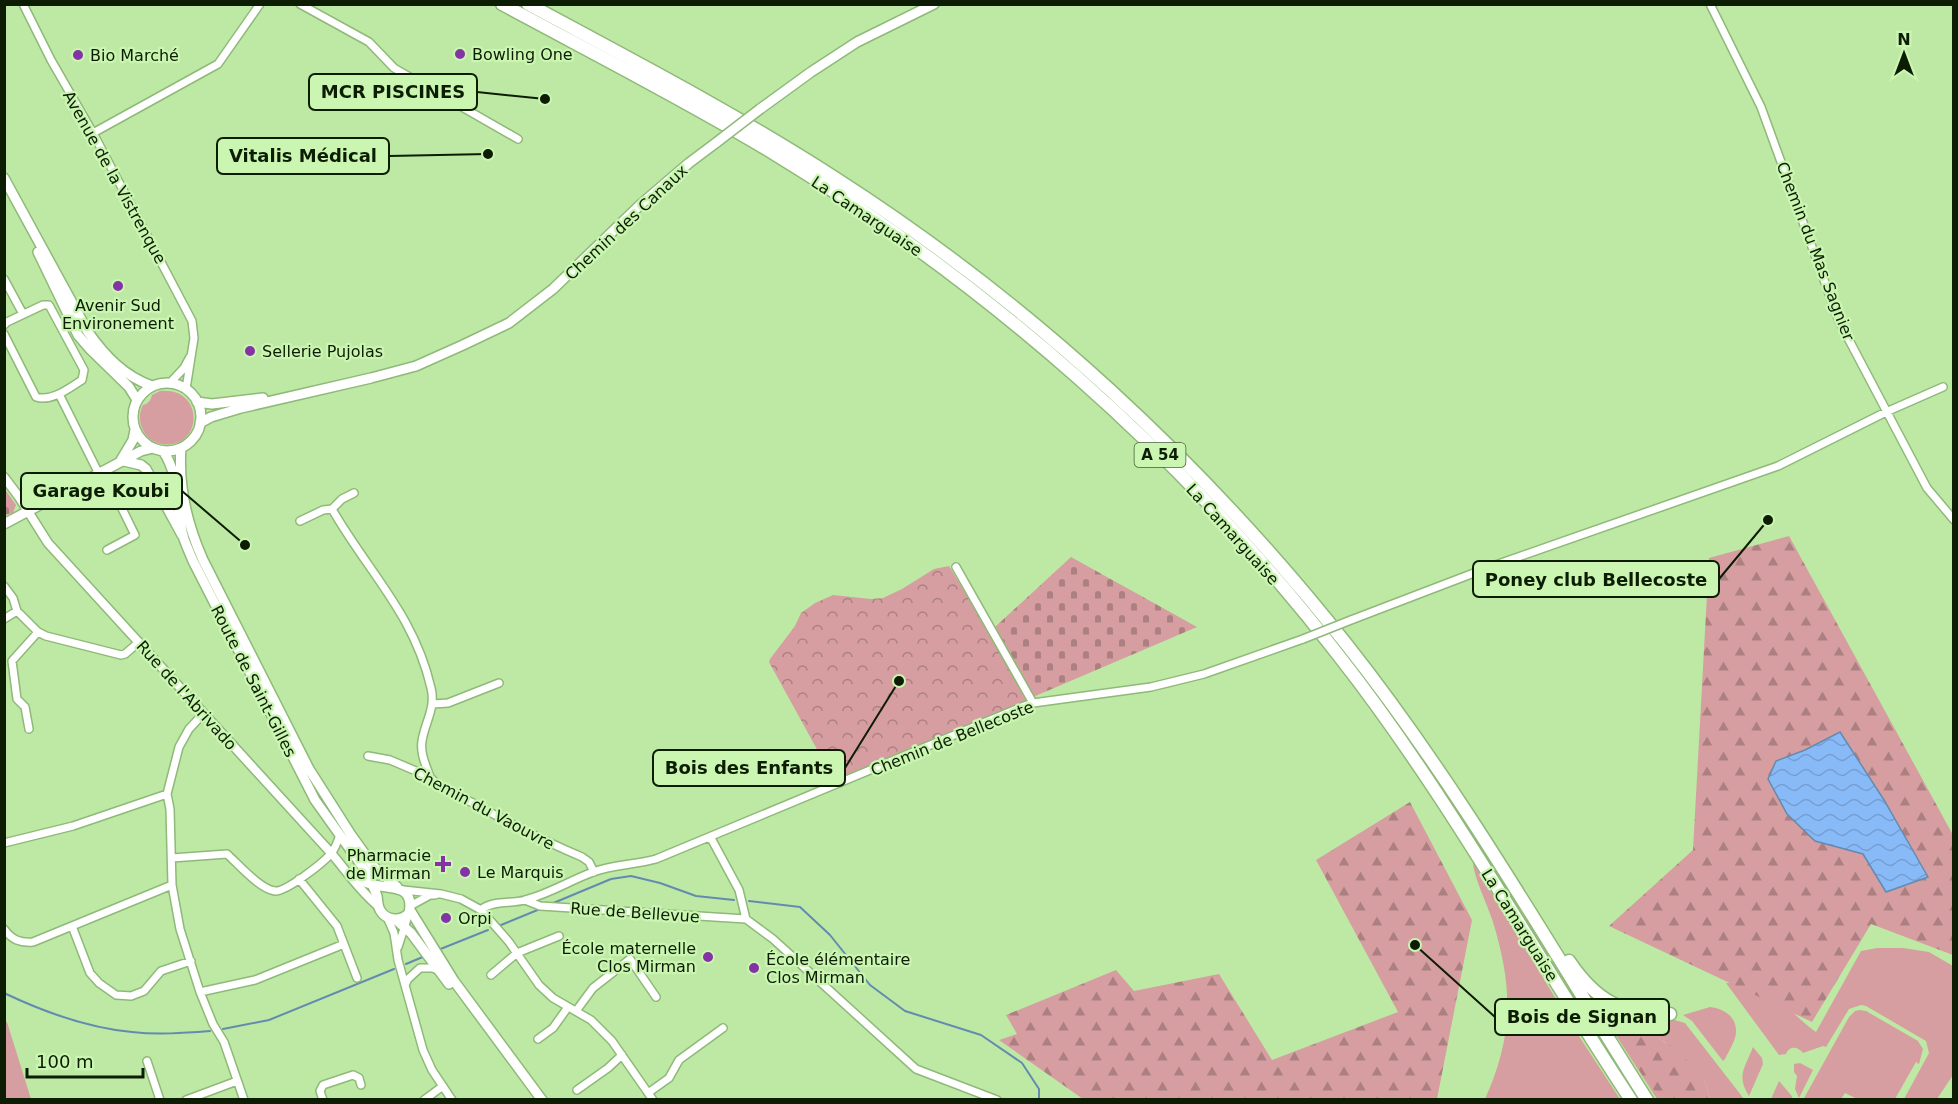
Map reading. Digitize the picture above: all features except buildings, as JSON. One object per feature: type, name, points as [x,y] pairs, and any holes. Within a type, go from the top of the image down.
[{"type":"highway","name":"La Camarguaise","points":[[502,4],[691,106],[790,164],[904,240],[1019,328],[1116,412],[1220,516],[1339,654],[1449,811],[1631,1100]]},
{"type":"highway","name":"La Camarguaise","points":[[528,4],[719,107],[836,178],[937,248],[1028,319],[1074,358],[1170,447],[1281,566],[1348,646],[1408,728],[1478,830],[1647,1100]]},
{"type":"highway","points":[[1395,732],[1434,797]]},
{"type":"highway","points":[[1478,830],[1517,882],[1575,970],[1591,989],[1606,1001],[1628,1010],[1670,1014]]},
{"type":"main road","name":"Chemin des Canaux","points":[[200,423],[224,413],[416,366],[509,323],[553,289],[640,205],[689,163],[760,109],[810,72],[857,42],[934,4]]},
{"type":"main road","points":[[4,178],[88,332],[100,349],[125,373],[137,381],[152,386]]},
{"type":"main road","points":[[17,202],[78,335],[129,387],[137,400]]},
{"type":"main road","points":[[170,383],[186,389],[197,402],[200,423],[197,434],[190,442],[181,448],[163,451],[144,443],[135,430],[132,420],[133,410],[137,400],[152,386],[170,383]]},
{"type":"main road","name":"Chemin des Canaux","points":[[197,402],[212,404],[298,394]]},
{"type":"main road","points":[[121,462],[128,451],[135,430]]},
{"type":"main road","points":[[4,524],[104,475],[141,451],[153,448]]},
{"type":"main road","name":"Route de Saint-Gilles","points":[[181,448],[179,469],[189,526],[207,568],[309,769],[374,867],[397,888]]},
{"type":"main road","name":"Route de Saint-Gilles","points":[[163,451],[172,470],[184,538],[234,644],[315,800],[367,873],[378,902]]},
{"type":"main road","points":[[121,462],[141,465],[146,469],[184,538]]},
{"type":"main road","points":[[352,878],[397,888],[408,897],[410,910],[418,926],[454,981],[542,1100]]},
{"type":"main road","points":[[397,888],[386,889],[378,902],[381,912],[411,933],[535,1100]]},
{"type":"main road","points":[[391,918],[402,919],[410,910]]},
{"type":"street","name":"Avenue de la Vistrenque","points":[[23,4],[192,321],[193,353],[186,389]]},
{"type":"street","points":[[93,133],[218,64],[260,4]]},
{"type":"street","points":[[300,4],[369,42],[394,68],[518,139]]},
{"type":"street","name":"Chemin du Mas Sagnier","points":[[1710,4],[1761,107],[1839,321],[1927,488],[1953,520]]},
{"type":"street","points":[[4,279],[23,314]]},
{"type":"street","points":[[4,325],[42,304],[48,305],[84,370],[81,380],[45,399],[36,397],[4,334]]},
{"type":"street","points":[[170,383],[184,368],[193,353]]},
{"type":"street","name":"Chemin de Bellecoste","points":[[481,910],[486,905],[525,900],[613,866],[639,864],[656,859],[1033,704],[1161,685],[1204,674],[1303,639],[1486,568],[1778,466],[1886,412],[1943,387]]},
{"type":"street","points":[[58,394],[97,470],[104,475],[135,536],[107,550]]},
{"type":"street","name":"Rue de l'Abrivado","points":[[4,477],[48,543],[332,854],[358,888],[378,902]]},
{"type":"street","points":[[300,520],[323,510],[332,509],[354,492]]},
{"type":"street","points":[[332,509],[386,587],[408,625],[425,662],[433,704],[422,742],[423,758],[430,777]]},
{"type":"street","points":[[956,567],[1033,704]]},
{"type":"street","points":[[4,586],[13,598],[17,611],[38,632],[46,636],[120,654],[124,654],[139,642]]},
{"type":"street","points":[[4,619],[17,611]]},
{"type":"street","points":[[29,729],[25,707],[17,699],[12,661],[38,632]]},
{"type":"street","points":[[433,704],[448,703],[499,683]]},
{"type":"street","points":[[203,714],[189,729],[179,747],[167,794],[170,809],[172,885],[180,929],[200,992],[213,1024],[224,1041],[244,1100]]},
{"type":"street","name":"Chemin du Vaouvre","points":[[368,756],[390,760],[430,777],[450,791],[522,830],[582,857],[589,862],[594,872]]},
{"type":"street","points":[[4,843],[73,826],[167,794]]},
{"type":"street","points":[[172,858],[227,854],[268,889],[278,891],[288,888],[332,854],[340,835]]},
{"type":"street","points":[[708,838],[712,840],[739,890],[746,919],[773,939],[916,1069],[997,1100]]},
{"type":"street","points":[[299,879],[337,926],[357,978]]},
{"type":"street","points":[[4,929],[12,938],[22,942],[33,942],[172,885]]},
{"type":"street","points":[[397,888],[461,899],[481,910],[517,953],[539,985],[553,998],[591,1020],[612,1041],[651,1096],[669,1078],[679,1060],[723,1028]]},
{"type":"street","points":[[398,950],[410,910],[430,895],[441,894]]},
{"type":"street","name":"Rue de Bellevue","points":[[525,900],[540,906],[746,919]]},
{"type":"street","points":[[391,918],[398,960],[423,1050],[432,1070],[452,1100]]},
{"type":"street","points":[[72,926],[90,973],[99,983],[116,995],[130,996],[144,991],[161,971],[190,962]]},
{"type":"street","points":[[491,975],[517,953],[559,936]]},
{"type":"street","points":[[200,992],[255,980],[344,944]]},
{"type":"street","points":[[576,1011],[593,988],[630,959],[656,997]]},
{"type":"street","points":[[405,985],[420,968],[439,970]]},
{"type":"street","points":[[538,1039],[553,1028],[568,1007]]},
{"type":"street","points":[[577,1090],[608,1068],[622,1054]]},
{"type":"street","points":[[147,1061],[160,1100]]},
{"type":"street","points":[[323,1100],[320,1092],[323,1085],[353,1075],[359,1078],[361,1085]]},
{"type":"street","points":[[186,1100],[237,1081]]},
{"type":"street","points":[[424,1100],[443,1086]]},
{"type":"green space","points":[[160,391],[175,392],[186,399],[192,408],[194,419],[191,429],[185,438],[175,444],[153,441],[146,435],[141,424],[140,413],[143,405],[149,402],[152,395]]},
{"type":"green space","points":[[4,488],[16,505],[13,513],[5,515]]},
{"type":"green space","points":[[1789,536],[1953,835],[1953,955],[1871,924],[1812,1022],[1609,926],[1693,850],[1709,558]]},
{"type":"green space","points":[[1071,557],[1197,627],[1033,697],[995,627]]},
{"type":"green space","points":[[949,566],[1030,700],[842,780],[835,779],[769,662],[770,659],[795,626],[801,613],[815,603],[833,595],[883,598],[934,569]]},
{"type":"green space","points":[[1410,802],[1472,920],[1437,1099],[1083,1099],[999,1040],[1017,1034],[1006,1015],[1116,970],[1134,991],[1219,974],[1272,1060],[1398,1012],[1316,860]]},
{"type":"green space","points":[[1473,862],[1571,1024],[1620,1099],[1485,1099],[1501,1053],[1505,1032],[1507,989],[1499,943]]},
{"type":"green space","points":[[1877,948],[1903,948],[1929,952],[1953,966],[1953,1075],[1937,1099],[1904,1099],[1929,1053],[1926,1041],[1866,1006],[1861,1005],[1849,1009],[1826,1047],[1803,1053],[1799,1049],[1792,1048],[1786,1054],[1779,1055],[1726,983],[1753,986],[1772,994],[1816,1032],[1861,951]]},
{"type":"green space","points":[[1592,998],[1685,1023],[1744,1099],[1710,1099],[1705,1082],[1665,1042],[1645,1032],[1615,1024],[1646,1081],[1661,1099],[1657,1099]]},
{"type":"green space","points":[[1710,1007],[1728,1014],[1736,1026],[1734,1042],[1723,1061],[1692,1021],[1683,1015]]},
{"type":"green space","points":[[1855,1011],[1866,1011],[1918,1041],[1923,1049],[1919,1064],[1916,1062],[1895,1099],[1857,1099],[1845,1093],[1841,1099],[1803,1100],[1849,1017]]},
{"type":"green space","points":[[1618,1020],[1630,1022],[1678,1050],[1705,1082],[1710,1099],[1661,1099],[1646,1081],[1627,1051],[1615,1024]]},
{"type":"green space","points":[[7,1022],[31,1099],[5,1099],[4,1023]]},
{"type":"green space","points":[[1753,1047],[1762,1058],[1763,1064],[1749,1096],[1742,1077]]},
{"type":"green space","points":[[1800,1063],[1813,1070],[1799,1098],[1795,1089],[1797,1076],[1794,1072],[1794,1064]]},
{"type":"green space","points":[[1779,1081],[1791,1095],[1793,1099],[1771,1099]]},
{"type":"water","points":[[1840,732],[1884,800],[1928,877],[1886,892],[1863,854],[1815,841],[1787,814],[1768,779],[1776,761],[1805,750]]},
{"type":"waterway","points":[[551,904],[611,879],[631,876],[660,883],[696,896],[734,900]]},
{"type":"waterway","points":[[749,901],[800,907],[830,935],[870,985],[905,1011],[981,1035],[1022,1063],[1039,1089],[1039,1100]]},
{"type":"waterway","points":[[501,925],[540,909]]},
{"type":"waterway","points":[[438,950],[488,930]]},
{"type":"waterway","points":[[406,964],[425,956]]},
{"type":"waterway","points":[[223,1029],[269,1020],[394,969]]},
{"type":"waterway","points":[[4,993],[66,1018],[115,1030],[161,1034],[210,1031]]},
{"type":"place","name":"Bowling One","points":[[460,54]]},
{"type":"place","name":"Bio Marché","points":[[78,55]]},
{"type":"place","name":"MCR PISCINES","points":[[545,99]]},
{"type":"place","name":"Vitalis Médical","points":[[488,154]]},
{"type":"place","name":"Avenir Sud Environement","points":[[118,286]]},
{"type":"place","name":"Sellerie Pujolas","points":[[250,351]]},
{"type":"place","name":"Poney club Bellecoste","points":[[1768,520]]},
{"type":"place","name":"Garage Koubi","points":[[245,545]]},
{"type":"place","name":"Bois des Enfants","points":[[899,681]]},
{"type":"place","name":"Pharmacie de Mirman","points":[[443,864]]},
{"type":"place","name":"Le Marquis","points":[[465,872]]},
{"type":"place","name":"Orpi","points":[[446,918]]},
{"type":"place","name":"Bois de Signan","points":[[1415,945]]},
{"type":"place","name":"École maternelle Clos Mirman","points":[[708,957]]},
{"type":"place","name":"École élémentaire Clos Mirman","points":[[754,968]]}]
